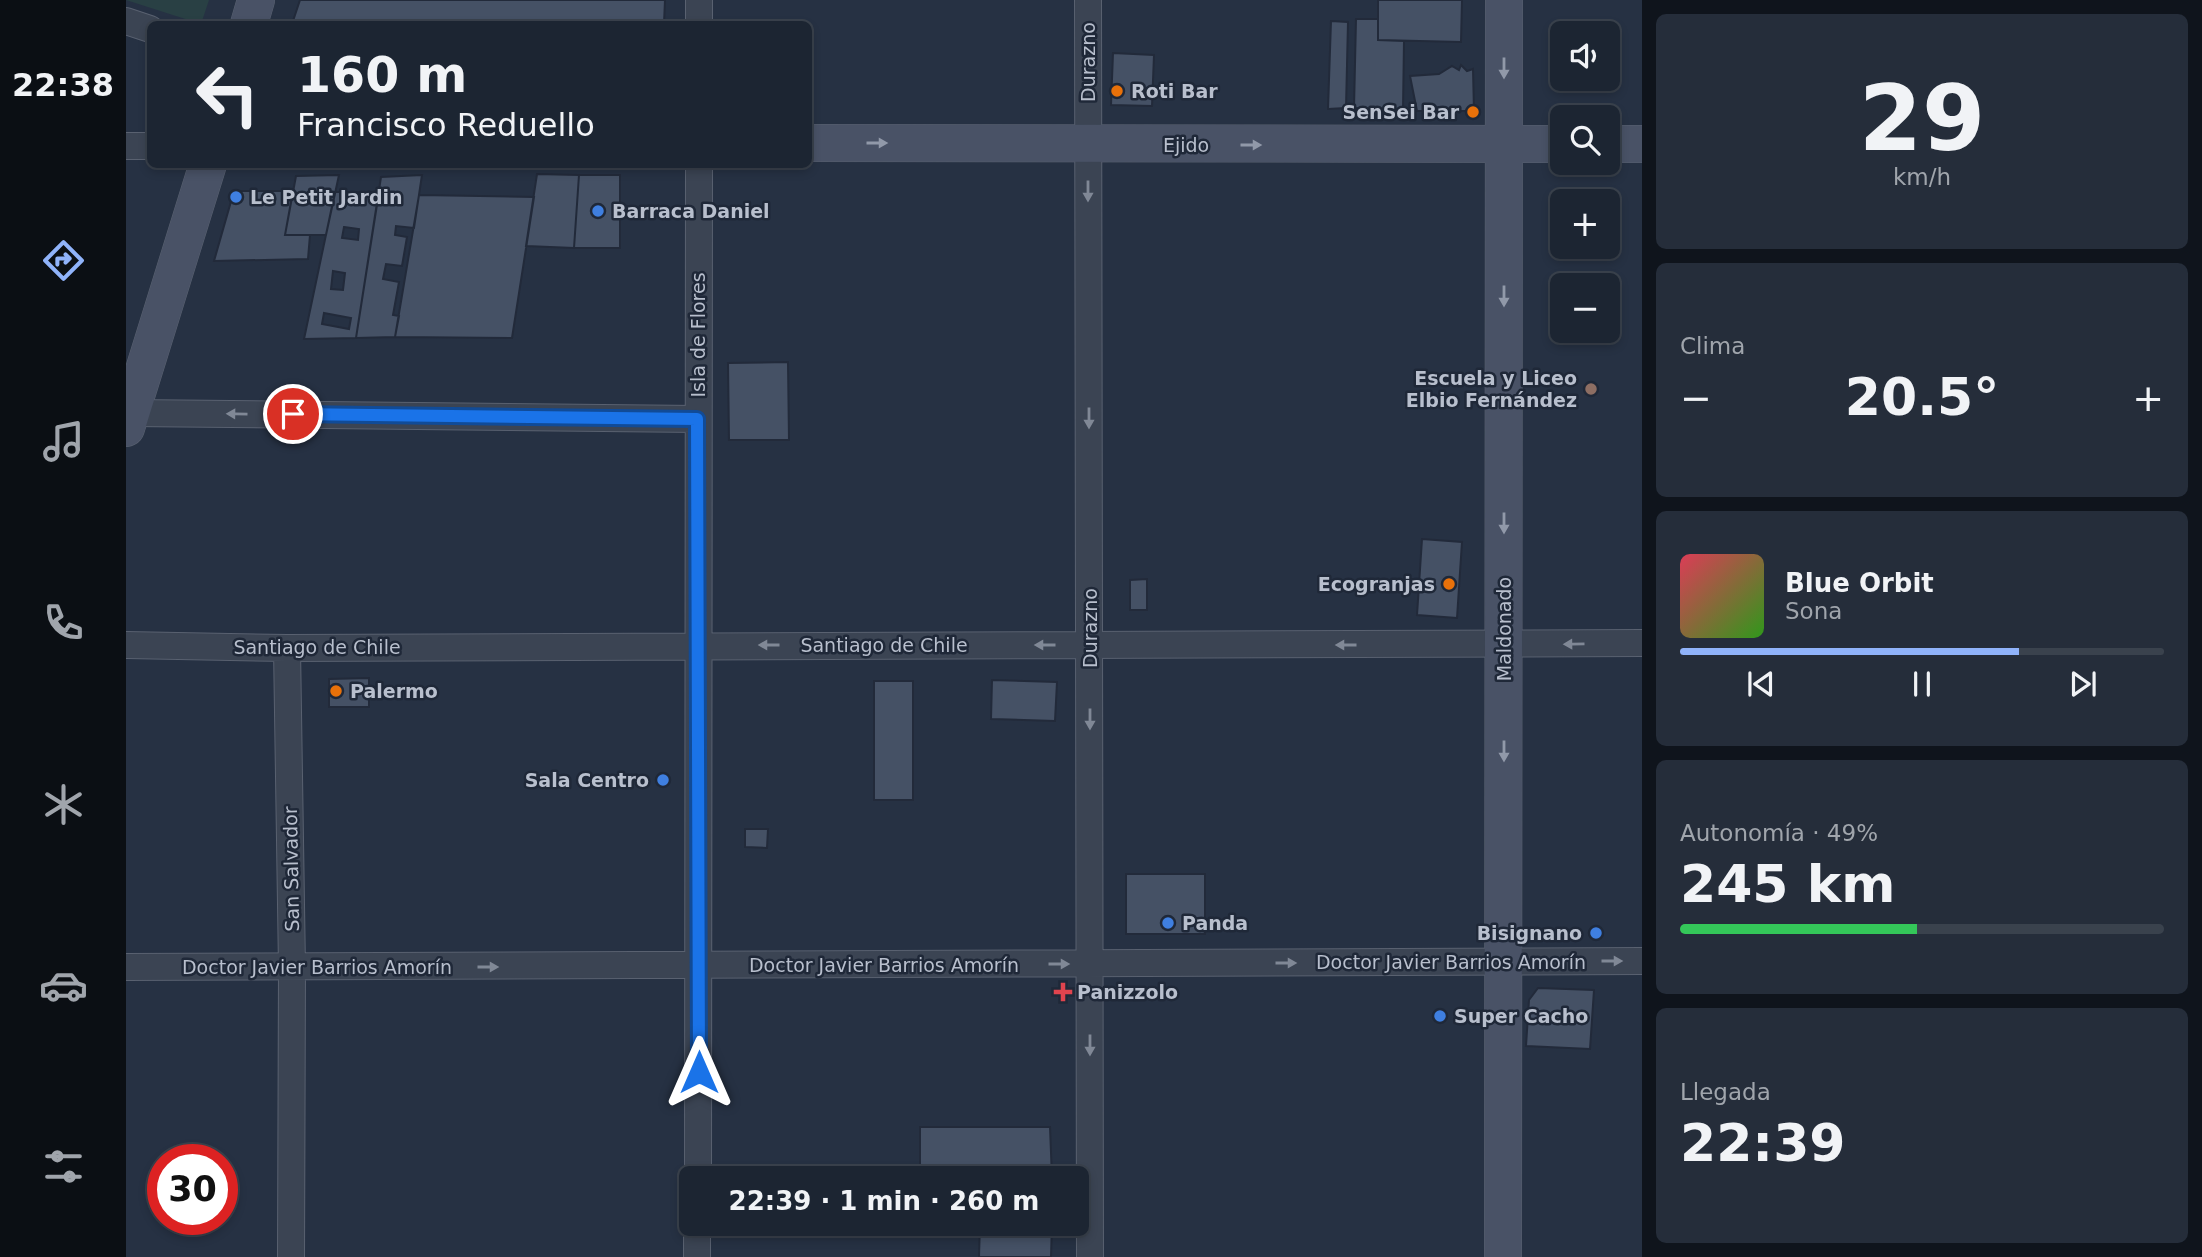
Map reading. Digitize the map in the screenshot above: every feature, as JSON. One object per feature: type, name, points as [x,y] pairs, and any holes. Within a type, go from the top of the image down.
[{"type":"street","points":[[250,21],[256,0]]},
{"type":"street","points":[[699,0],[699,21]]},
{"type":"street","name":"Durazno","points":[[1088,0],[1090,1257]]},
{"type":"street","name":"Maldonado","points":[[1503,1257],[1504,0]]},
{"type":"street","points":[[126,21],[147,28]]},
{"type":"street","name":"Ejido","points":[[812,143],[1550,144]]},
{"type":"street","points":[[1620,144],[1642,144]]},
{"type":"street","points":[[126,146],[147,146]]},
{"type":"street","points":[[207,168],[128,420],[697,419]]},
{"type":"street","name":"Isla de Flores","points":[[698,1166],[699,168]]},
{"type":"street","name":"Santiago de Chile","points":[[126,645],[287,648],[1642,643]]},
{"type":"street","name":"San Salvador","points":[[287,648],[292,968],[291,1257]]},
{"type":"street","name":"Doctor Javier Barrios Amorín","points":[[126,967],[1642,961]]},
{"type":"street","points":[[697,1236],[697,1257]]},
{"type":"green space","points":[[126,0],[209,0],[202,21],[192,21]]},
{"type":"building","points":[[300,0],[665,0],[664,21],[293,21]]},
{"type":"building","points":[[1378,0],[1462,0],[1461,42],[1378,40]]},
{"type":"building","points":[[1356,19],[1378,19],[1378,40],[1404,41],[1403,110],[1354,108]]},
{"type":"building","points":[[1331,21],[1348,22],[1346,108],[1328,109]]},
{"type":"building","points":[[1113,53],[1154,55],[1152,106],[1111,105]]},
{"type":"building","points":[[1461,65],[1467,71],[1473,69],[1474,111],[1417,111],[1410,76],[1439,74],[1452,66],[1459,70]]},
{"type":"building","points":[[537,174],[579,175],[574,248],[526,246]]},
{"type":"building","points":[[339,175],[326,235],[285,235],[296,176]]},
{"type":"building","points":[[422,175],[414,228],[396,226],[395,235],[407,237],[402,266],[386,264],[383,279],[399,282],[393,315],[399,316],[395,337],[356,338],[381,177]]},
{"type":"building","name":"Barraca Daniel","points":[[579,175],[620,175],[620,248],[574,248]]},
{"type":"building","points":[[234,191],[293,191],[285,235],[310,235],[308,259],[214,261]]},
{"type":"building","points":[[335,192],[379,192],[356,338],[304,339]],"holes":[[[344,227],[359,229],[358,240],[342,238]],[[333,271],[345,273],[343,290],[331,289]],[[324,313],[351,318],[349,329],[322,324]]]},
{"type":"building","points":[[419,195],[534,197],[512,338],[395,337]]},
{"type":"building","points":[[788,362],[789,440],[729,440],[728,363]]},
{"type":"building","points":[[1422,539],[1462,542],[1457,618],[1417,615]]},
{"type":"building","points":[[1147,579],[1147,610],[1130,610],[1130,580]]},
{"type":"building","points":[[369,678],[369,707],[329,707],[329,679]]},
{"type":"building","points":[[992,680],[1057,682],[1055,721],[991,719]]},
{"type":"building","points":[[874,681],[913,681],[913,800],[874,800]]},
{"type":"building","points":[[745,829],[768,829],[767,848],[745,847]]},
{"type":"building","points":[[1126,874],[1205,874],[1205,934],[1126,934]]},
{"type":"building","points":[[1538,988],[1594,990],[1590,1049],[1526,1046],[1529,1000]]},
{"type":"building","points":[[920,1127],[1050,1127],[1052,1166],[920,1166]]},
{"type":"building","points":[[980,1236],[1052,1236],[1051,1257],[979,1257]]},
{"type":"place","name":"Roti Bar","points":[[1117,91]]},
{"type":"place","name":"SenSei Bar","points":[[1473,112]]},
{"type":"place","name":"Le Petit Jardin","points":[[236,197]]},
{"type":"place","name":"Barraca Daniel","points":[[598,211]]},
{"type":"place","name":"Escuela y Liceo Elbio Fernández","points":[[1591,389]]},
{"type":"place","name":"Ecogranjas","points":[[1449,584]]},
{"type":"place","name":"Palermo","points":[[336,691]]},
{"type":"place","name":"Sala Centro","points":[[663,780]]},
{"type":"place","name":"Panda","points":[[1168,923]]},
{"type":"place","name":"Bisignano","points":[[1596,933]]},
{"type":"place","name":"Panizzolo","points":[[1063,992]]},
{"type":"place","name":"Super Cacho","points":[[1440,1016]]},
{"type":"route","points":[[293,414],[697,419],[699,1072]]}]
